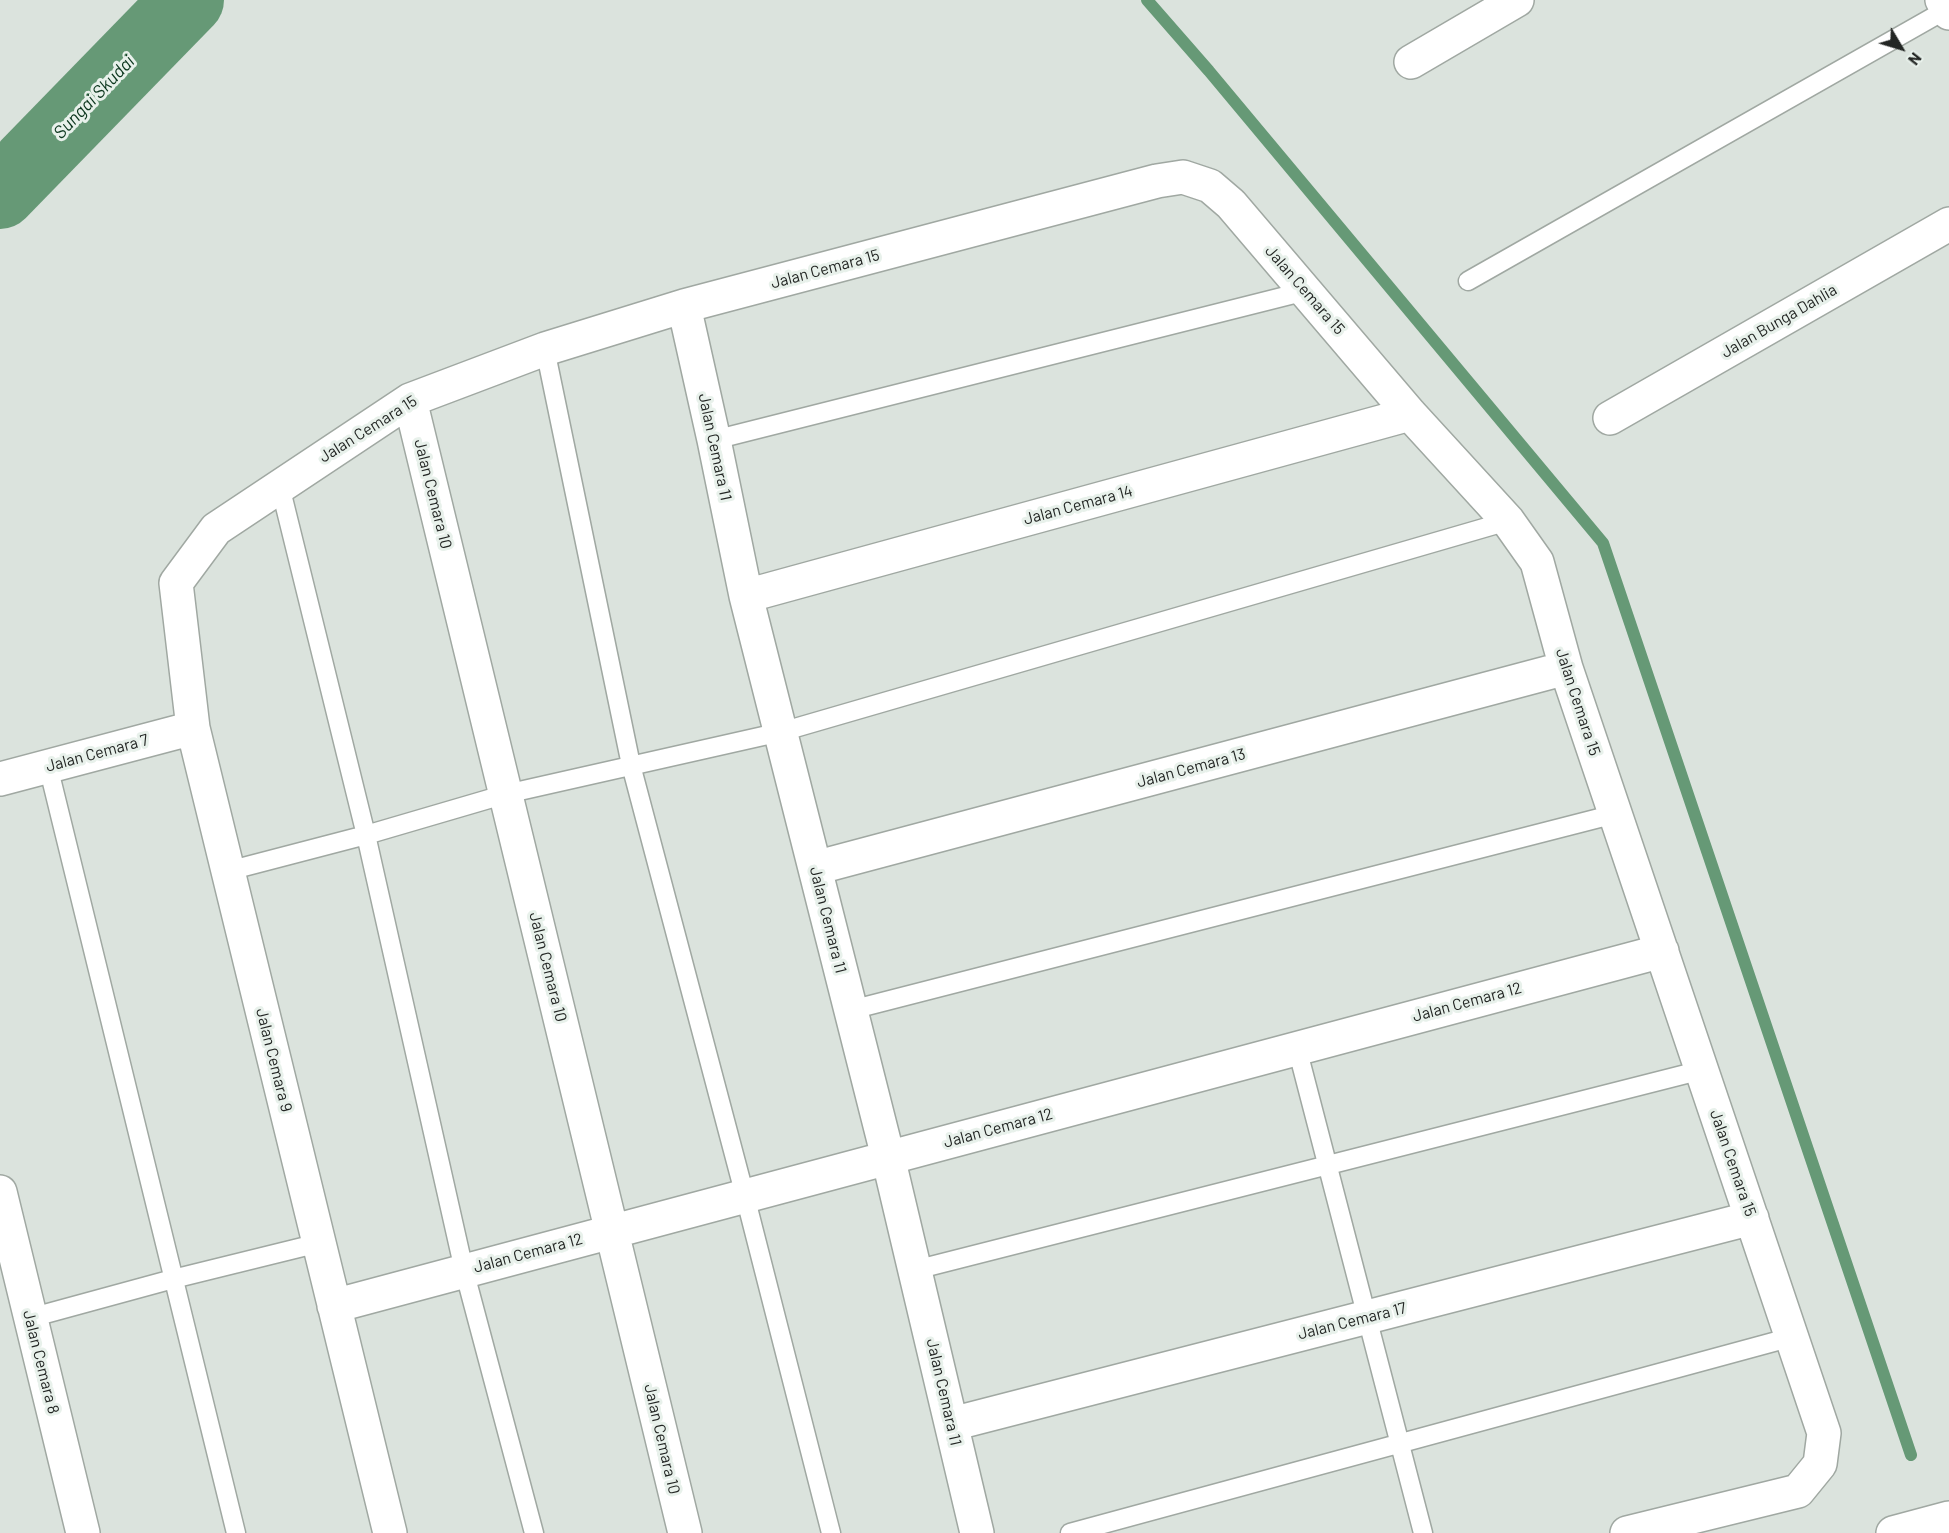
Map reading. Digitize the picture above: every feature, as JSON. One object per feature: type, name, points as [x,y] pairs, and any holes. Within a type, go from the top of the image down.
[{"type":"street","points":[[1410,62],[1499,4]]},
{"type":"street","name":"Jalan Cemara 15","points":[[176,583],[216,529],[410,400],[545,350],[684,306],[1157,181],[1183,177],[1210,186],[1231,204],[1410,414],[1508,521],[1537,562],[1566,668],[1824,1433],[1820,1464],[1798,1491],[1627,1533]]},
{"type":"street","name":"Jalan Bunga Dahlia","points":[[1610,418],[1949,224]]},
{"type":"street","name":"Jalan Cemara 11","points":[[684,306],[746,596],[888,1157],[977,1533]]},
{"type":"street","name":"Jalan Cemara 10","points":[[410,400],[684,1533]]},
{"type":"street","name":"Jalan Cemara 14","points":[[746,596],[1410,414]]},
{"type":"street","name":"Jalan Cemara 9","points":[[176,583],[193,728],[390,1533]]},
{"type":"street","name":"Jalan Cemara 13","points":[[815,868],[1566,668]]},
{"type":"street","name":"Jalan Cemara 7","points":[[0,779],[193,728]]},
{"type":"street","name":"Jalan Cemara 12","points":[[334,1306],[1662,951]]},
{"type":"street","name":"Jalan Cemara 8","points":[[0,1192],[83,1533]]},
{"type":"street","name":"Jalan Cemara 17","points":[[952,1424],[1752,1218]]},
{"type":"street","points":[[1893,1533],[1949,1518]]},
{"type":"lane","points":[[1468,281],[1947,7]]},
{"type":"lane","points":[[714,440],[1306,291]]},
{"type":"lane","points":[[545,350],[631,765],[831,1533]]},
{"type":"lane","points":[[280,486],[366,835],[464,1270],[534,1533]]},
{"type":"lane","points":[[228,871],[366,835],[506,794],[781,732],[1508,521]]},
{"type":"lane","points":[[48,766],[236,1533]]},
{"type":"lane","points":[[851,1010],[1615,814]]},
{"type":"lane","points":[[1297,1048],[1423,1533]]},
{"type":"lane","points":[[915,1270],[1702,1070]]},
{"type":"lane","points":[[30,1317],[173,1279],[320,1244]]},
{"type":"lane","points":[[1070,1533],[1792,1337]]},
{"type":"waterway","name":"Sungai Skudai","points":[[0,193],[188,0]]},
{"type":"waterway","points":[[1147,0],[1209,71],[1603,543],[1911,1455]]}]
